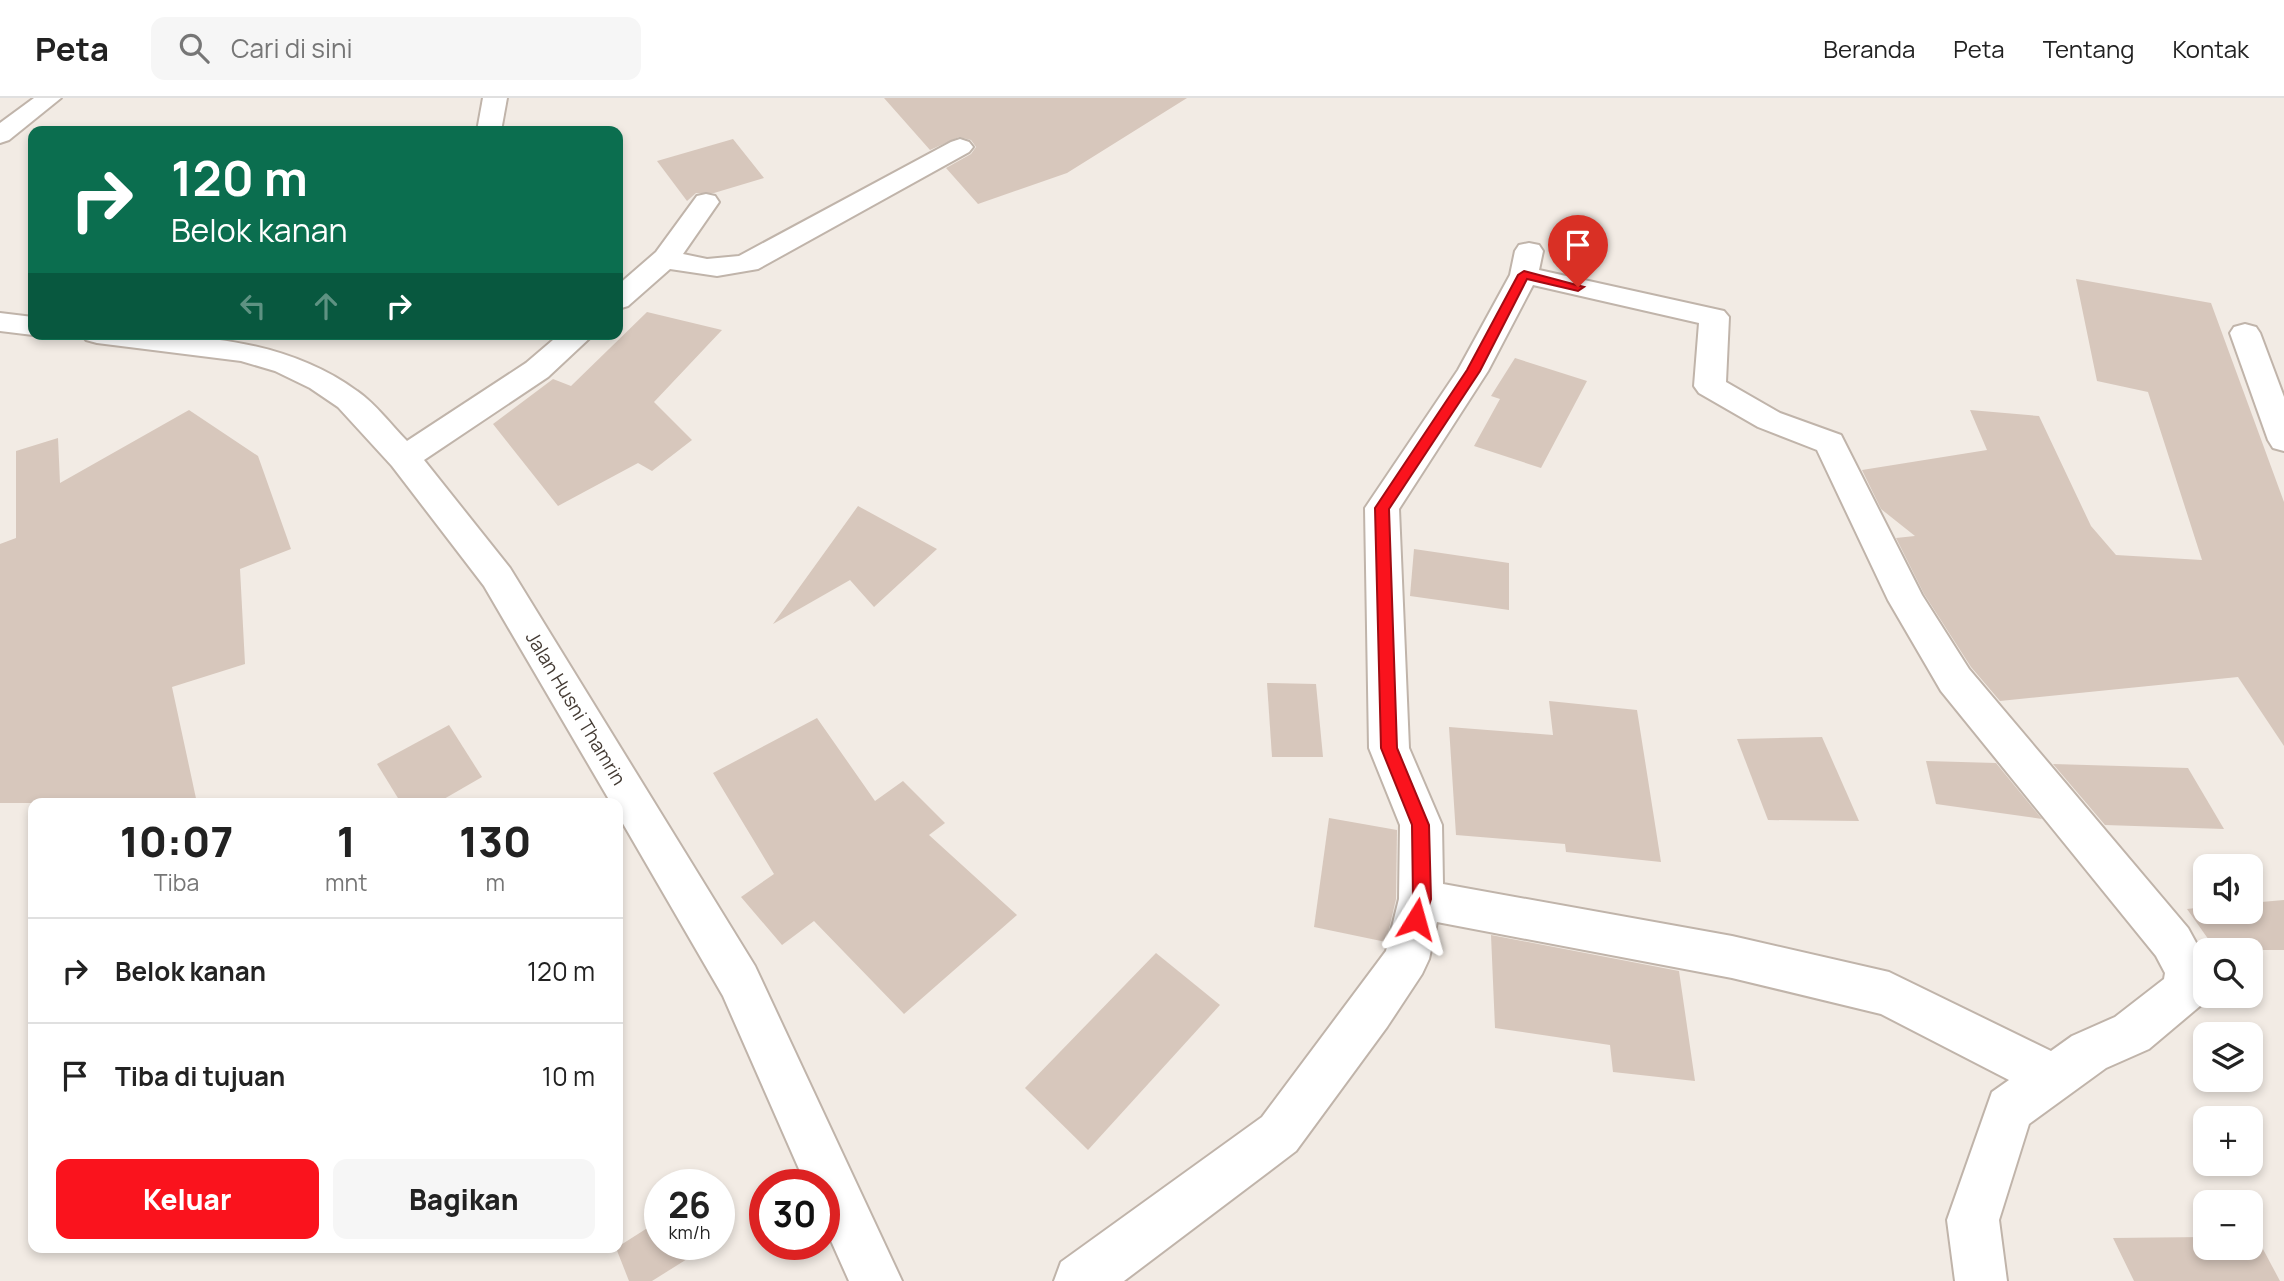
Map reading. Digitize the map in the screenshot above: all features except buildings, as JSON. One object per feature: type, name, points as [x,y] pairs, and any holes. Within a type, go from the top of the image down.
[{"type":"street","points":[[2,131],[49,98]]},
{"type":"street","points":[[490,126],[496,99]]},
{"type":"street","points":[[666,258],[700,269],[723,269],[748,263],[960,148]]},
{"type":"street","points":[[623,296],[666,258],[706,202]]},
{"type":"street","points":[[1080,1281],[1279,1134],[1371,1011],[1406,959],[1422,899],[1421,825],[1389,748],[1382,508],[1473,371],[1526,263],[1714,317],[1710,386],[1769,420],[1830,443],[1906,600],[1955,680],[2172,942],[2188,972],[2184,991],[2132,1033],[2089,1052],[2009,1110],[1973,1220],[1981,1281]]},
{"type":"street","points":[[0,322],[28,325]]},
{"type":"street","points":[[2245,332],[2284,440]]},
{"type":"street","points":[[404,458],[537,370],[572,340]]},
{"type":"street","name":"Jalan Husni Thamrin","points":[[217,341],[243,352],[286,364],[321,381],[349,400],[404,458],[497,577],[739,981],[876,1281]]},
{"type":"street","points":[[1422,899],[1732,957],[1889,994],[2053,1077]]},
{"type":"route","points":[[1416,919],[1422,899],[1421,825],[1389,748],[1382,508],[1473,371],[1524,275],[1578,287]]}]
